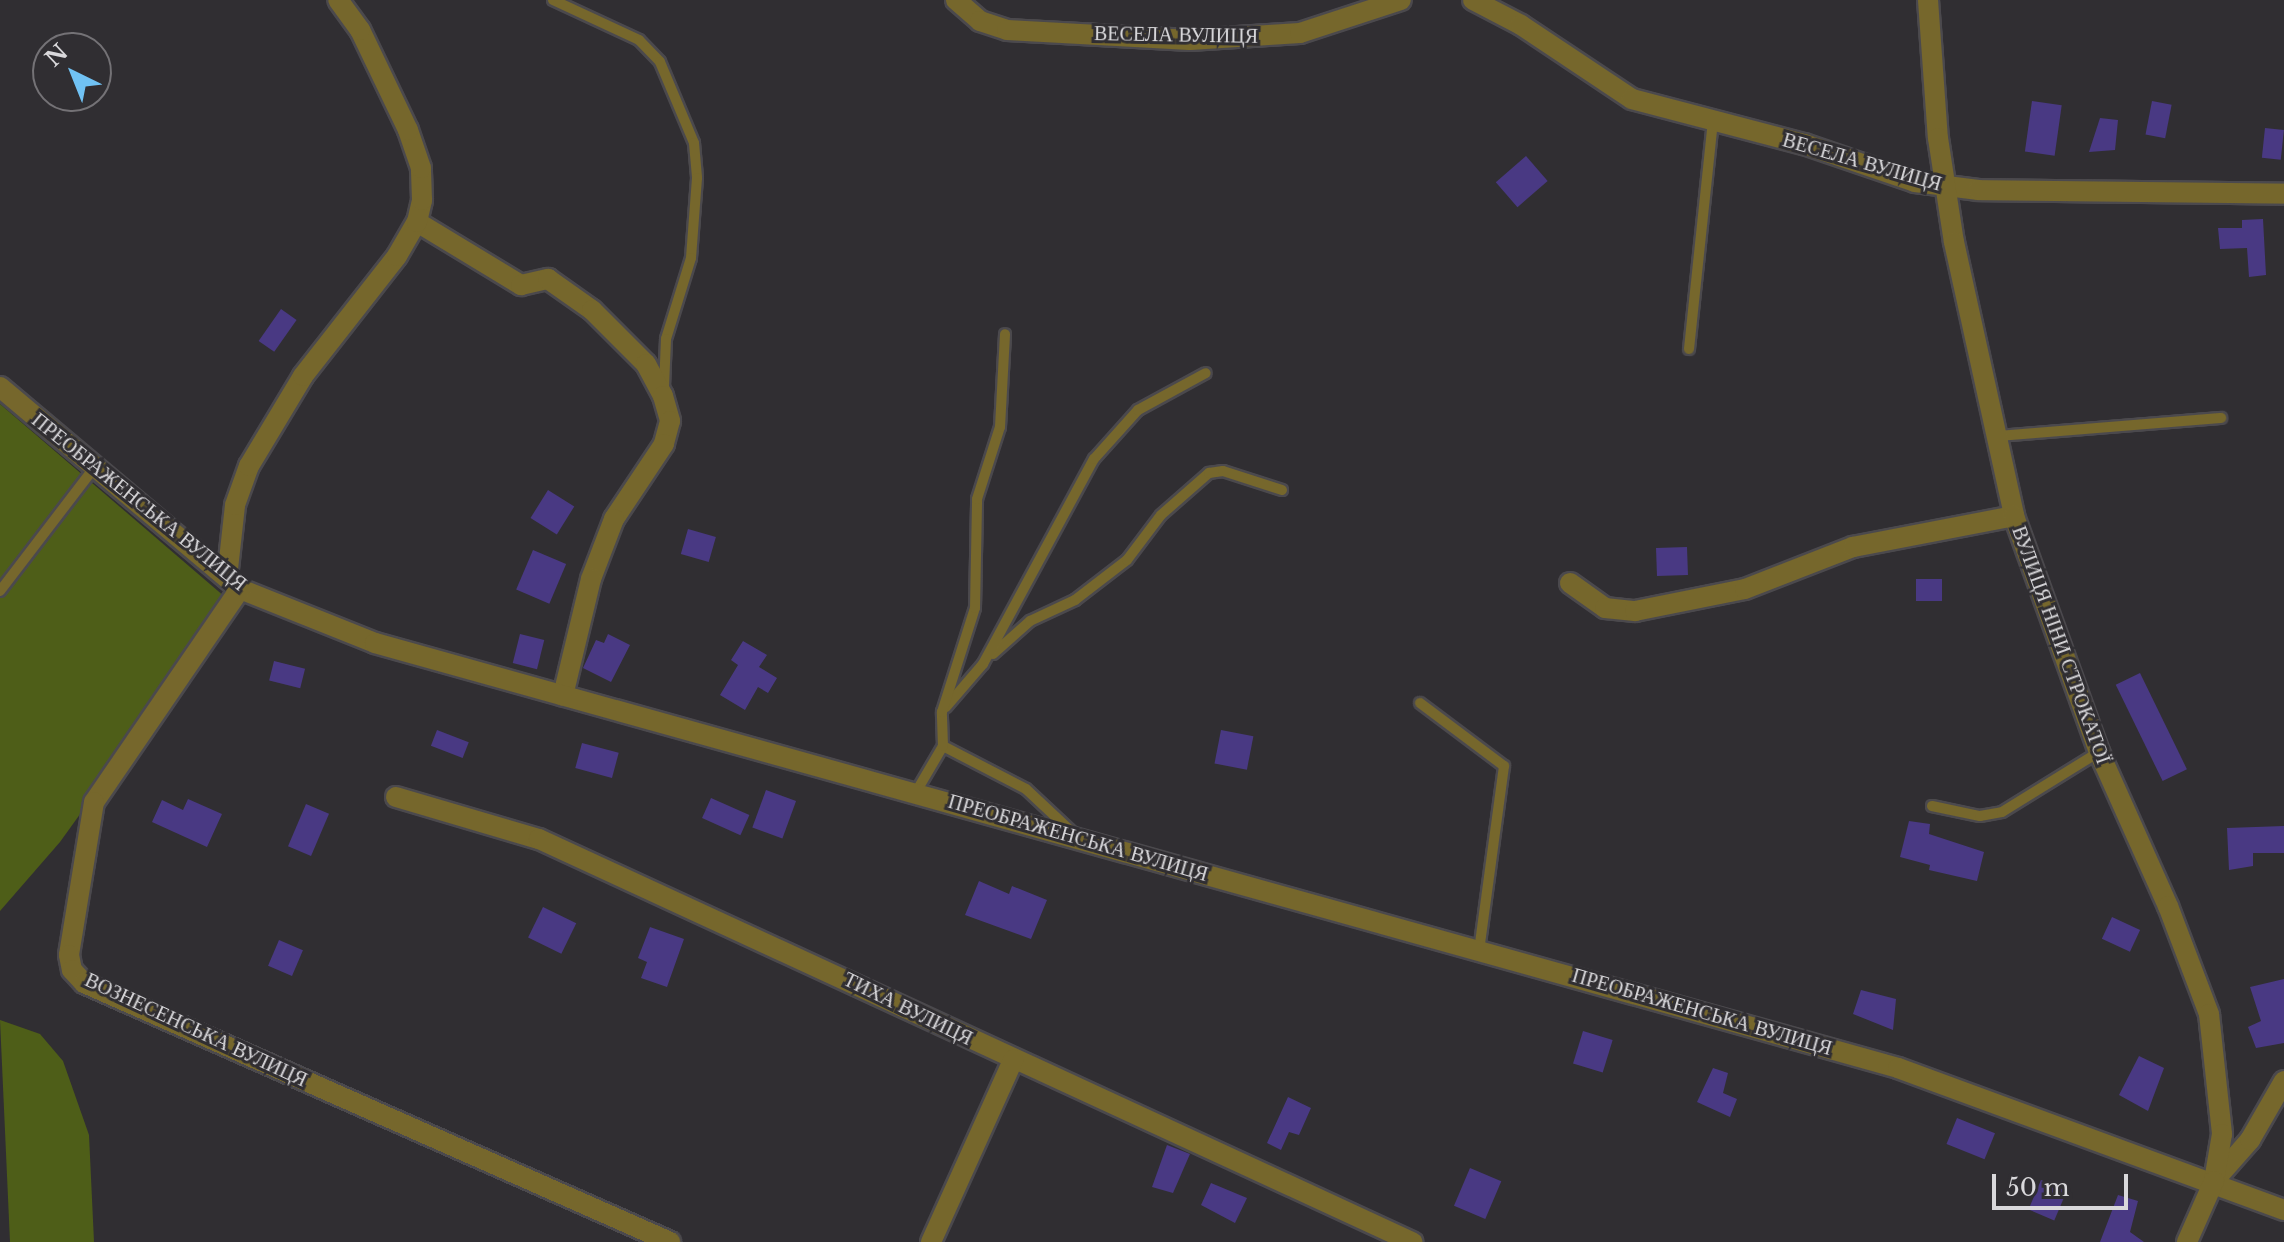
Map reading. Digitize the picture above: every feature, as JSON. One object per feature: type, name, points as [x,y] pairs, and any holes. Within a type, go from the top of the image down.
[{"type":"street","points":[[233,583],[235,505],[249,466],[303,376],[397,256],[417,222],[421,168],[408,130],[360,30],[338,0]]},
{"type":"street","name":"ВЕСЕЛА ВУЛИЦЯ","points":[[956,0],[980,21],[1007,30],[1204,40],[1300,33],[1401,0]]},
{"type":"street","name":"ВЕСЕЛА ВУЛИЦЯ","points":[[1473,0],[1521,25],[1632,99],[1713,119],[1945,188],[2284,194]]},
{"type":"street","name":"ВУЛИЦЯ НІНИ СТРОКАТОЇ","points":[[1928,0],[1945,188],[2014,516],[2099,752],[2168,906],[2209,1014],[2222,1134],[2214,1181]]},
{"type":"street","points":[[417,222],[521,285],[548,279],[592,310],[646,364],[663,396],[670,421],[664,444],[614,519],[591,579],[563,696]]},
{"type":"street","name":"ПРЕОБРАЖЕНСЬКА ВУЛИЦЯ","points":[[0,387],[233,583],[412,656],[1075,835],[1898,1068],[2214,1181],[2284,1210]]},
{"type":"street","points":[[1570,583],[1605,608],[1635,611],[1745,589],[1853,547],[2014,516]]},
{"type":"street","name":"ВОЗНЕСЕНСЬКА ВУЛИЦЯ","points":[[233,583],[94,802],[69,955],[72,970],[84,983],[670,1242]]},
{"type":"street","name":"ТИХА ВУЛИЦЯ","points":[[396,797],[539,839],[1412,1242]]},
{"type":"street","points":[[931,1242],[1013,1060]]},
{"type":"street","points":[[2187,1242],[2214,1181],[2250,1140],[2284,1081]]},
{"type":"lane","points":[[553,0],[639,40],[660,62],[694,143],[697,178],[691,258],[666,339],[663,396]]},
{"type":"lane","points":[[1689,349],[1713,119]]},
{"type":"lane","points":[[916,792],[943,746],[942,712],[975,608],[977,499],[1000,427],[1005,334]]},
{"type":"lane","points":[[983,664],[1094,459],[1138,410],[1206,373]]},
{"type":"lane","points":[[1997,436],[2221,418]]},
{"type":"lane","points":[[0,591],[94,468]]},
{"type":"lane","points":[[942,712],[983,664],[1030,621],[1075,600],[1127,560],[1161,515],[1209,473],[1223,471],[1282,490]]},
{"type":"lane","points":[[1420,703],[1504,766],[1479,950]]},
{"type":"lane","points":[[943,746],[1026,789],[1075,835]]},
{"type":"lane","points":[[1932,806],[1980,816],[2002,812],[2099,752]]},
{"type":"green space","points":[[0,404],[232,603],[60,842],[0,911]]},
{"type":"green space","points":[[0,1020],[40,1034],[63,1061],[89,1135],[94,1242],[10,1242]]},
{"type":"building","points":[[2032,101],[2062,105],[2055,156],[2025,152]]},
{"type":"building","points":[[2152,101],[2172,105],[2165,138],[2146,134]]},
{"type":"building","points":[[2100,118],[2118,120],[2115,150],[2089,152]]},
{"type":"building","points":[[2265,128],[2284,130],[2281,160],[2262,158]]},
{"type":"building","points":[[1526,156],[1548,181],[1517,207],[1496,182]]},
{"type":"building","points":[[2263,219],[2266,275],[2249,277],[2247,248],[2220,249],[2218,228],[2242,228],[2242,220]]},
{"type":"building","points":[[281,309],[297,320],[274,352],[259,341]]},
{"type":"building","points":[[548,490],[574,506],[557,534],[531,518]]},
{"type":"building","points":[[688,529],[716,537],[709,562],[681,554]]},
{"type":"building","points":[[1687,547],[1688,575],[1657,576],[1656,548]]},
{"type":"building","points":[[533,550],[566,564],[549,604],[516,590]]},
{"type":"building","points":[[1916,579],[1942,579],[1942,601],[1916,601]]},
{"type":"building","points":[[520,634],[544,640],[537,669],[513,663]]},
{"type":"building","points":[[608,634],[630,645],[611,682],[583,668],[596,640],[604,643]]},
{"type":"building","points":[[743,641],[767,655],[759,667],[777,678],[768,693],[758,687],[745,710],[720,695],[738,665],[731,660]]},
{"type":"building","points":[[274,661],[305,669],[300,688],[269,680]]},
{"type":"building","points":[[2140,673],[2187,769],[2163,781],[2116,685]]},
{"type":"building","points":[[437,730],[469,742],[463,758],[431,746]]},
{"type":"building","points":[[1221,730],[1253,736],[1247,770],[1215,763]]},
{"type":"building","points":[[582,743],[619,753],[612,778],[575,768]]},
{"type":"building","points":[[766,790],[796,801],[782,839],[752,828]]},
{"type":"building","points":[[711,798],[749,815],[740,835],[702,818]]},
{"type":"building","points":[[188,799],[222,814],[207,847],[152,822],[162,800],[183,810]]},
{"type":"building","points":[[306,804],[329,814],[311,856],[288,846]]},
{"type":"building","points":[[1909,821],[1930,824],[1929,834],[1984,852],[1977,881],[1929,870],[1930,865],[1900,857]]},
{"type":"building","points":[[2284,826],[2284,853],[2253,853],[2253,866],[2229,870],[2227,828]]},
{"type":"building","points":[[979,881],[1009,894],[1012,886],[1047,900],[1031,939],[965,915]]},
{"type":"building","points":[[543,907],[576,923],[561,954],[528,938]]},
{"type":"building","points":[[2112,917],[2140,930],[2130,952],[2102,939]]},
{"type":"building","points":[[650,927],[684,939],[667,987],[641,978],[647,962],[638,958]]},
{"type":"building","points":[[279,940],[303,950],[292,976],[268,966]]},
{"type":"building","points":[[2284,979],[2284,1043],[2256,1048],[2248,1027],[2261,1021],[2250,987]]},
{"type":"building","points":[[1861,990],[1896,999],[1893,1030],[1853,1014]]},
{"type":"building","points":[[1583,1031],[1613,1040],[1603,1073],[1573,1064]]},
{"type":"building","points":[[2139,1056],[2164,1068],[2148,1111],[2119,1095]]},
{"type":"building","points":[[1713,1068],[1728,1073],[1723,1093],[1737,1099],[1730,1117],[1697,1102]]},
{"type":"building","points":[[1288,1097],[1311,1108],[1299,1135],[1289,1132],[1281,1150],[1267,1143]]},
{"type":"building","points":[[1957,1118],[1995,1133],[1985,1159],[1947,1144]]},
{"type":"building","points":[[1167,1145],[1190,1154],[1173,1193],[1152,1187]]},
{"type":"building","points":[[1470,1168],[1501,1181],[1485,1219],[1454,1206]]},
{"type":"building","points":[[2041,1180],[2067,1191],[2054,1220],[2028,1209]]},
{"type":"building","points":[[1211,1183],[1247,1198],[1235,1223],[1201,1205]]},
{"type":"building","points":[[2118,1195],[2138,1201],[2130,1232],[2144,1242],[2100,1242]]}]
